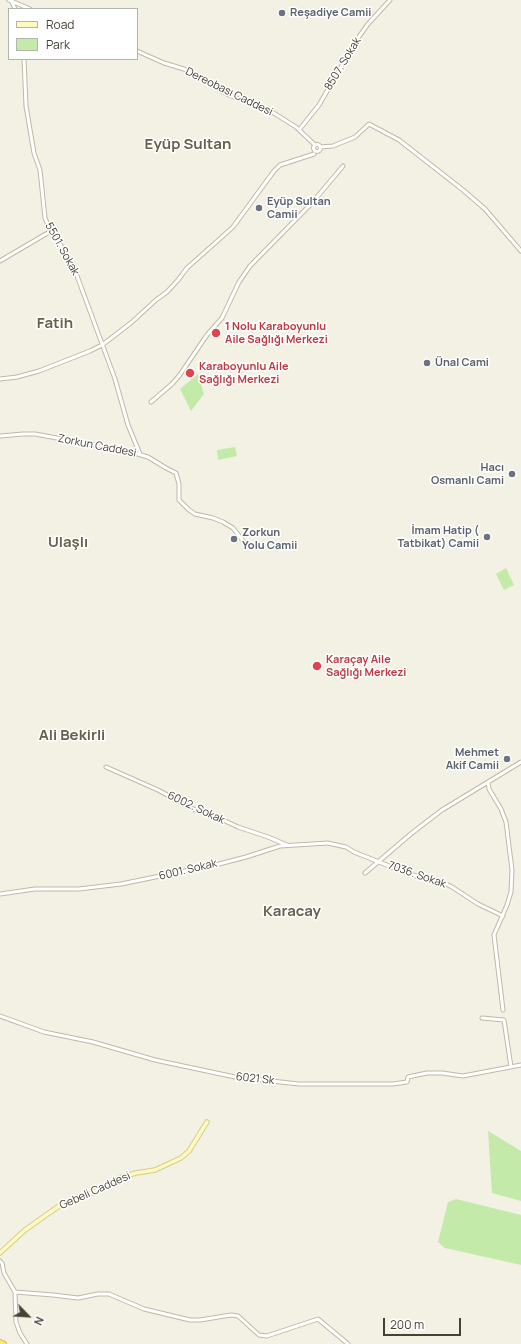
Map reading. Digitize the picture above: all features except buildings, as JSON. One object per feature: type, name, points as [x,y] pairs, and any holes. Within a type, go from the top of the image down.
[{"type":"highway","points":[[0,1342],[4,1344]]},
{"type":"main road","name":"Gebeli Caddesi","points":[[0,1253],[25,1230],[59,1206],[84,1197],[122,1178],[136,1173],[155,1170],[180,1158],[189,1151],[208,1122]]},
{"type":"street","name":"8507. Sokak","points":[[299,130],[318,105],[356,41],[368,24],[390,0]]},
{"type":"street","points":[[11,1],[28,8]]},
{"type":"street","name":"Dereobası Caddesi","points":[[138,51],[164,63],[184,69],[229,95],[272,112],[299,130],[315,145]]},
{"type":"street","name":"5501. Sokak","points":[[24,60],[25,97],[29,129],[34,153],[40,170],[44,215],[51,231],[73,265],[115,379],[128,425],[140,454]]},
{"type":"street","points":[[320,147],[319,150],[315,150],[314,148],[315,145],[318,144],[320,147],[333,146],[355,137],[369,124],[399,140],[486,209],[521,251]]},
{"type":"street","points":[[0,379],[17,377],[39,371],[102,345],[167,292],[187,268],[233,227],[280,165],[314,154]]},
{"type":"street","points":[[151,402],[179,376],[207,335],[222,318],[239,282],[250,266],[312,203],[343,166]]},
{"type":"street","points":[[0,261],[51,231]]},
{"type":"street","name":"Zorkun Caddesi","points":[[0,436],[35,434],[121,450],[148,457],[176,473],[179,484],[179,500],[189,510],[195,514],[223,522],[233,528],[244,542]]},
{"type":"street","points":[[365,873],[437,814],[521,762]]},
{"type":"street","name":"6002. Sokak","points":[[106,767],[158,790],[195,810],[288,845]]},
{"type":"street","points":[[488,782],[489,789],[506,822],[512,863],[511,892],[503,916],[496,929],[494,941],[502,1010]]},
{"type":"street","name":"6001. Sokak","points":[[0,894],[35,889],[79,889],[121,884],[219,864],[288,845],[323,843],[334,844],[346,847],[354,852],[372,858]]},
{"type":"street","name":"7036. Sokak","points":[[372,858],[416,876],[445,884],[478,904],[503,916]]},
{"type":"street","name":"6021 Sk","points":[[0,1016],[44,1032],[93,1042],[155,1060],[235,1077],[299,1084],[393,1084],[407,1082],[408,1077],[427,1073],[442,1073],[463,1076],[521,1065]]},
{"type":"street","points":[[482,1018],[504,1020],[511,1067]]},
{"type":"street","points":[[0,1261],[2,1263],[4,1273],[15,1292],[17,1303],[16,1322],[20,1333],[27,1344]]},
{"type":"street","points":[[15,1292],[78,1298],[98,1294],[109,1294],[144,1308],[190,1320],[200,1320],[231,1315],[238,1316],[259,1334],[267,1336],[318,1319],[348,1344]]},
{"type":"green space","points":[[198,374],[204,394],[191,411],[180,389]]},
{"type":"green space","points":[[235,447],[237,456],[218,460],[217,450]]},
{"type":"green space","points":[[506,568],[514,585],[504,590],[496,574]]},
{"type":"green space","points":[[488,1131],[521,1151],[521,1201],[492,1193]]},
{"type":"green space","points":[[456,1199],[521,1215],[521,1265],[445,1248],[438,1242],[448,1202]]},
{"type":"place","name":"Reşadiye Camii","points":[[282,13]]},
{"type":"place","name":"Eyüp Sultan Camii","points":[[259,208]]},
{"type":"place","name":"1 Nolu Karaboyunlu Aile Sağlığı Merkezi","points":[[216,333]]},
{"type":"place","name":"Ünal Cami","points":[[427,363]]},
{"type":"place","name":"Karaboyunlu Aile Sağlığı Merkezi","points":[[190,373]]},
{"type":"place","name":"Hacı Osmanlı Cami","points":[[512,474]]},
{"type":"place","name":"İmam Hatip ( Tatbikat) Camii","points":[[487,537]]},
{"type":"place","name":"Zorkun Yolu Camii","points":[[234,539]]},
{"type":"place","name":"Karaçay Aile Sağlığı Merkezi","points":[[317,666]]},
{"type":"place","name":"Mehmet Akif Camii","points":[[507,759]]},
{"type":"district","name":"Eyüp Sultan","points":[[188,145]]},
{"type":"district","name":"Fatih","points":[[55,324]]},
{"type":"district","name":"Ulaşlı","points":[[68,543]]},
{"type":"district","name":"Ali Bekirli","points":[[72,736]]},
{"type":"district","name":"Karacay","points":[[292,912]]}]
